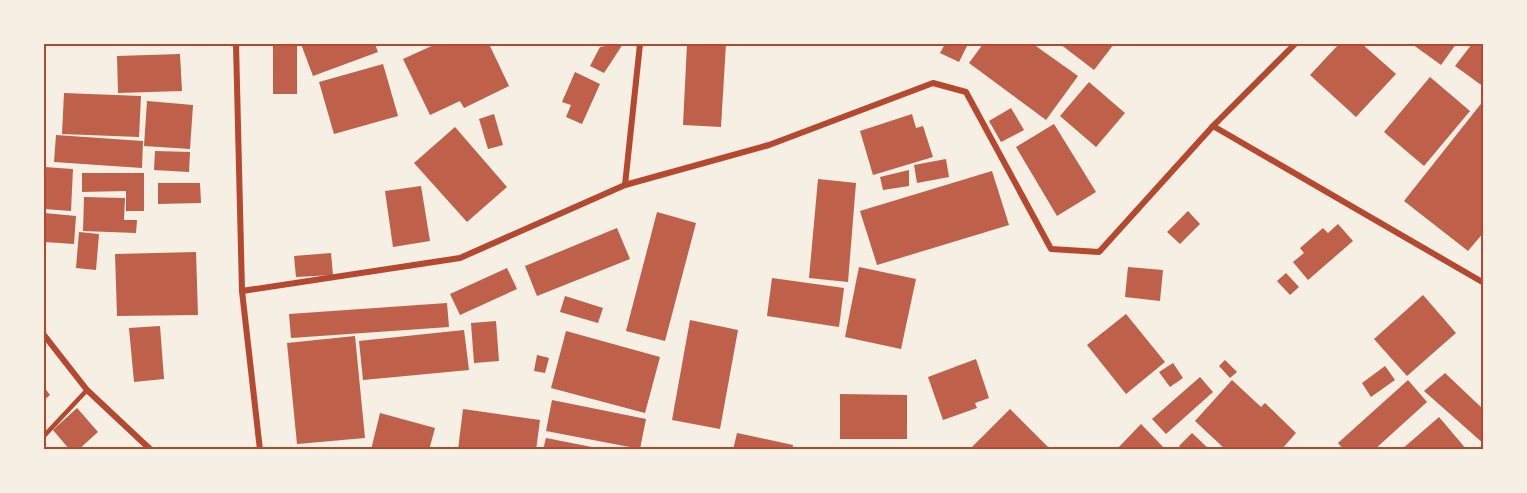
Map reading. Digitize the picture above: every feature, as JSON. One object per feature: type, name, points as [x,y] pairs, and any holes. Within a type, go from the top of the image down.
[{"type":"street","points":[[236,44],[242,291],[260,450]]},
{"type":"street","points":[[625,185],[640,44]]},
{"type":"street","points":[[242,291],[460,258],[625,185],[769,145],[933,82],[966,92],[1051,249],[1099,252],[1213,126],[1295,44]]},
{"type":"street","points":[[1213,126],[1484,283]]},
{"type":"street","points":[[44,335],[87,390],[151,450]]},
{"type":"lane","points":[[44,436],[87,390]]},
{"type":"building","points":[[273,44],[297,44],[297,94],[273,94]]},
{"type":"building","points":[[301,44],[375,44],[378,52],[313,76]]},
{"type":"building","points":[[436,44],[489,44],[509,86],[464,108],[460,101],[430,115],[403,59]]},
{"type":"building","points":[[623,44],[604,73],[590,66],[600,47]]},
{"type":"building","points":[[687,44],[726,44],[721,127],[683,125]]},
{"type":"building","points":[[945,44],[968,44],[959,62],[940,53]]},
{"type":"building","points":[[983,44],[1033,44],[1078,76],[1046,120],[969,63]]},
{"type":"building","points":[[1060,44],[1114,44],[1094,70]]},
{"type":"building","points":[[1339,44],[1362,44],[1396,74],[1356,117],[1310,75]]},
{"type":"building","points":[[1412,44],[1456,44],[1441,65]]},
{"type":"building","points":[[1472,44],[1484,44],[1484,87],[1455,66]]},
{"type":"building","points":[[180,54],[182,91],[118,93],[117,56]]},
{"type":"building","points":[[383,64],[398,116],[334,134],[319,82]]},
{"type":"building","points":[[575,72],[600,84],[582,124],[566,117],[571,105],[562,102]]},
{"type":"building","points":[[1430,77],[1470,111],[1424,166],[1384,132]]},
{"type":"building","points":[[1089,82],[1125,113],[1096,147],[1060,116]]},
{"type":"building","points":[[64,93],[141,96],[139,137],[62,134]]},
{"type":"building","points":[[1484,100],[1484,232],[1468,251],[1404,201]]},
{"type":"building","points":[[147,101],[193,105],[190,149],[144,146]]},
{"type":"building","points":[[1011,108],[1024,130],[1001,142],[989,121]]},
{"type":"building","points":[[494,114],[503,145],[488,149],[479,119]]},
{"type":"building","points":[[912,114],[916,128],[923,126],[933,157],[873,175],[860,131]]},
{"type":"building","points":[[1054,124],[1096,192],[1057,216],[1016,147]]},
{"type":"building","points":[[455,127],[507,187],[467,222],[414,163]]},
{"type":"building","points":[[56,135],[143,141],[142,168],[54,162]]},
{"type":"building","points":[[155,151],[190,152],[189,172],[154,170]]},
{"type":"building","points":[[946,159],[949,177],[917,183],[914,165]]},
{"type":"building","points":[[44,167],[73,169],[71,211],[44,209]]},
{"type":"building","points":[[909,170],[909,186],[883,190],[880,177]]},
{"type":"building","points":[[992,171],[1009,225],[877,265],[860,211]]},
{"type":"building","points":[[82,173],[144,173],[144,211],[126,211],[126,191],[82,192]]},
{"type":"building","points":[[818,179],[856,183],[848,282],[809,278]]},
{"type":"building","points":[[158,183],[200,183],[201,203],[158,204]]},
{"type":"building","points":[[421,186],[430,241],[393,247],[385,191]]},
{"type":"building","points":[[84,197],[125,198],[124,220],[137,220],[136,233],[83,231]]},
{"type":"building","points":[[1188,211],[1200,224],[1180,244],[1167,232]]},
{"type":"building","points":[[657,212],[696,223],[665,341],[626,331]]},
{"type":"building","points":[[44,213],[76,216],[74,244],[44,242]]},
{"type":"building","points":[[1338,224],[1353,241],[1308,280],[1293,262],[1304,253],[1300,248],[1323,228],[1328,233]]},
{"type":"building","points":[[617,228],[630,259],[537,296],[525,266]]},
{"type":"building","points":[[79,232],[99,234],[96,270],[76,268]]},
{"type":"building","points":[[196,252],[198,315],[117,316],[115,254]]},
{"type":"building","points":[[331,253],[333,275],[296,277],[294,256]]},
{"type":"building","points":[[859,267],[916,279],[901,349],[845,337]]},
{"type":"building","points":[[1128,267],[1163,270],[1160,301],[1125,297]]},
{"type":"building","points":[[507,268],[517,289],[460,315],[450,294]]},
{"type":"building","points":[[1286,273],[1299,287],[1290,295],[1277,281]]},
{"type":"building","points":[[772,278],[844,288],[839,327],[767,316]]},
{"type":"building","points":[[1423,295],[1456,333],[1407,376],[1374,339]]},
{"type":"building","points":[[565,296],[603,308],[598,323],[560,312]]},
{"type":"building","points":[[447,303],[449,327],[291,338],[289,314]]},
{"type":"building","points":[[1126,314],[1165,362],[1126,394],[1087,345]]},
{"type":"building","points":[[690,320],[738,330],[720,429],[672,420]]},
{"type":"building","points":[[496,321],[499,361],[474,363],[471,323]]},
{"type":"building","points":[[160,326],[164,379],[134,382],[129,328]]},
{"type":"building","points":[[464,330],[469,370],[363,380],[359,341]]},
{"type":"building","points":[[566,331],[660,357],[645,413],[551,388]]},
{"type":"building","points":[[355,336],[365,438],[297,444],[287,343]]},
{"type":"building","points":[[537,355],[549,358],[545,373],[534,371]]},
{"type":"building","points":[[976,359],[989,398],[975,403],[977,408],[943,420],[928,377]]},
{"type":"building","points":[[1225,360],[1237,372],[1230,378],[1219,366]]},
{"type":"building","points":[[1173,363],[1183,378],[1170,387],[1159,372]]},
{"type":"building","points":[[1385,366],[1395,380],[1371,397],[1362,383]]},
{"type":"building","points":[[1445,373],[1484,410],[1484,444],[1424,391]]},
{"type":"building","points":[[1200,377],[1213,392],[1166,434],[1152,419]]},
{"type":"building","points":[[1232,380],[1261,407],[1265,403],[1296,433],[1281,450],[1226,450],[1195,421]]},
{"type":"building","points":[[1408,380],[1427,402],[1374,450],[1344,450],[1338,443]]},
{"type":"building","points":[[44,387],[50,395],[44,400]]},
{"type":"building","points":[[840,394],[907,395],[907,439],[840,439]]},
{"type":"building","points":[[552,400],[646,419],[640,449],[546,431]]},
{"type":"building","points":[[77,408],[98,432],[78,450],[70,450],[53,430]]},
{"type":"building","points":[[463,409],[540,420],[536,450],[458,450]]},
{"type":"building","points":[[1010,409],[1048,447],[1045,450],[969,450]]},
{"type":"building","points":[[380,413],[435,428],[429,450],[371,450]]},
{"type":"building","points":[[1439,417],[1467,450],[1401,450]]},
{"type":"building","points":[[1141,424],[1166,450],[1116,450]]},
{"type":"building","points":[[737,433],[793,445],[792,450],[733,450]]},
{"type":"building","points":[[1192,433],[1210,450],[1183,450],[1179,446]]},
{"type":"building","points":[[546,438],[597,448],[597,450],[543,450]]}]
